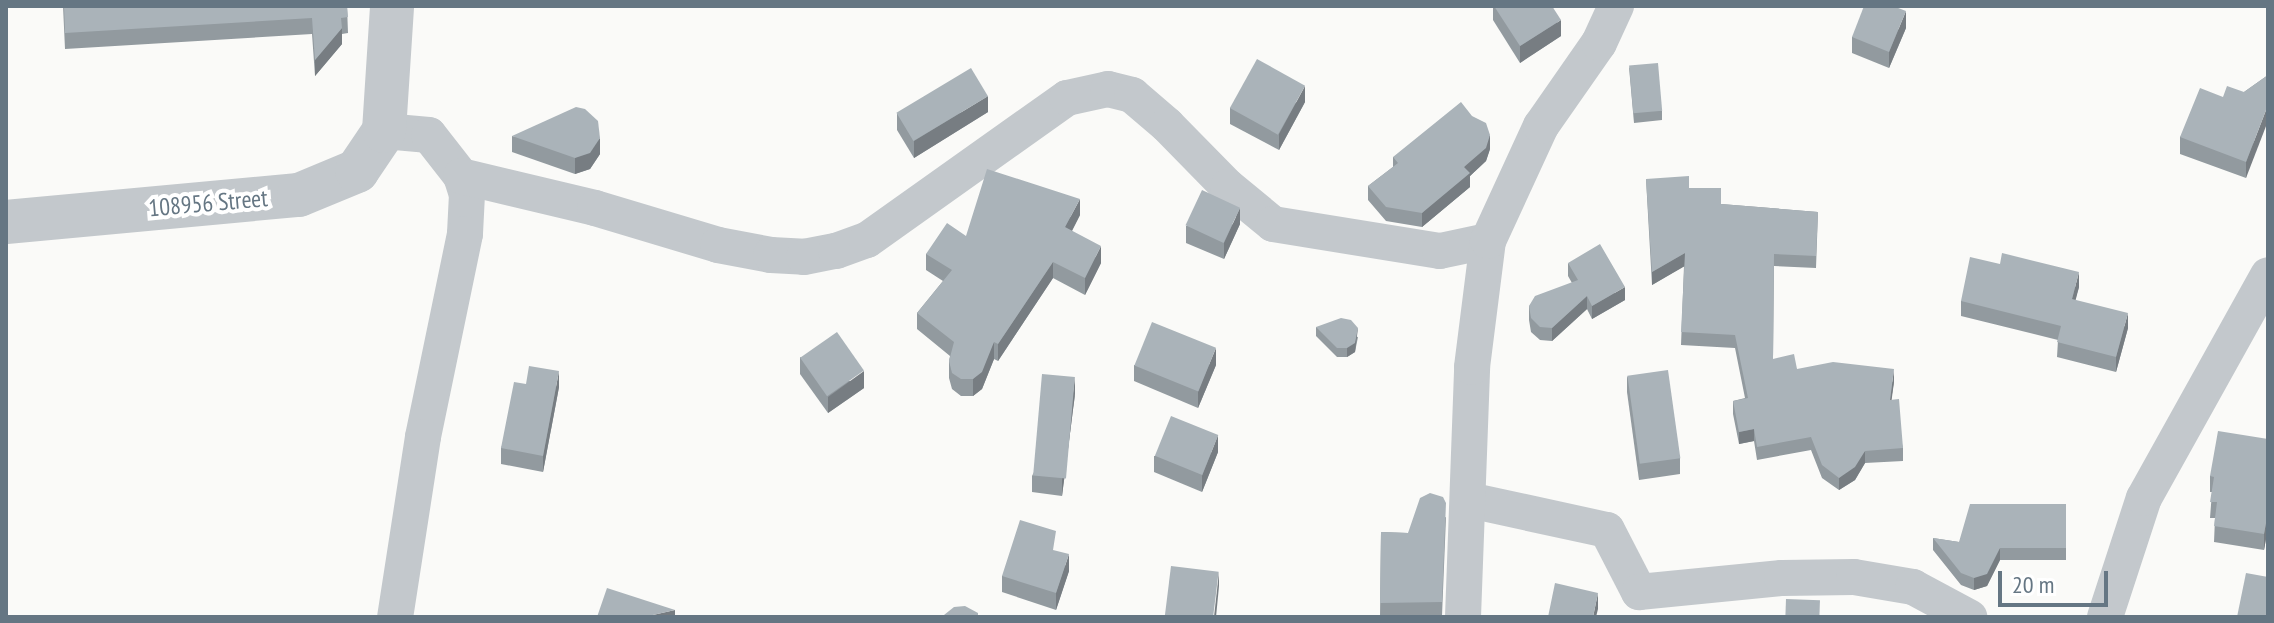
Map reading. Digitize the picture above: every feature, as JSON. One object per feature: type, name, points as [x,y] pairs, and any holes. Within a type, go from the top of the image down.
[{"type":"street","points":[[392,6],[384,131],[429,135],[461,176],[467,194],[465,234],[423,437],[395,617]]},
{"type":"street","points":[[1463,617],[1472,367],[1488,241],[1541,126],[1599,43],[1616,6]]},
{"type":"street","points":[[461,176],[595,208],[718,245],[771,255],[804,257],[836,251],[867,240],[1067,98],[1108,89],[1132,95],[1167,125],[1228,187],[1273,224],[1440,251],[1488,241]]},
{"type":"street","name":"108956 Street","points":[[6,222],[299,195],[357,171],[384,131]]},
{"type":"street","points":[[2105,617],[2144,498],[2268,275]]},
{"type":"street","points":[[1469,500],[1607,530],[1639,592],[1782,578],[1854,577],[1913,587],[1969,617]]},
{"type":"building","points":[[64,6],[347,6],[348,17],[341,18],[342,28],[315,60],[312,18],[65,33]]},
{"type":"building","points":[[1494,6],[1552,6],[1561,20],[1520,46]]},
{"type":"building","points":[[1864,6],[1893,6],[1906,11],[1889,52],[1852,37]]},
{"type":"building","points":[[1257,59],[1305,86],[1278,135],[1230,108]]},
{"type":"building","points":[[1658,63],[1662,111],[1633,113],[1629,66]]},
{"type":"building","points":[[971,68],[988,96],[913,141],[896,113]]},
{"type":"building","points":[[2268,75],[2268,105],[2246,162],[2180,137],[2200,88],[2223,97],[2227,86],[2244,92]]},
{"type":"building","points":[[1461,102],[1472,116],[1486,123],[1490,135],[1486,148],[1464,167],[1470,173],[1422,213],[1386,207],[1368,186],[1398,163],[1393,157]]},
{"type":"building","points":[[576,107],[585,109],[598,121],[600,138],[590,153],[575,158],[512,136]]},
{"type":"building","points":[[987,169],[1080,199],[1065,227],[1101,246],[1085,278],[1053,262],[998,344],[994,342],[982,372],[973,379],[961,379],[952,373],[949,361],[954,342],[917,313],[952,270],[926,254],[947,223],[966,236]]},
{"type":"building","points":[[1689,176],[1689,188],[1721,188],[1721,204],[1818,212],[1816,256],[1774,254],[1773,359],[1794,354],[1797,369],[1833,362],[1894,369],[1890,400],[1899,399],[1903,448],[1865,451],[1855,467],[1839,478],[1822,465],[1811,437],[1757,447],[1754,429],[1739,432],[1733,401],[1748,398],[1735,335],[1681,332],[1685,253],[1652,272],[1646,179]]},
{"type":"building","points":[[1202,190],[1240,208],[1224,243],[1186,225]]},
{"type":"building","points":[[1600,244],[1625,287],[1592,306],[1587,296],[1552,328],[1540,327],[1531,318],[1529,306],[1535,296],[1578,280],[1568,263]]},
{"type":"building","points":[[2002,253],[2079,272],[2072,299],[2128,313],[2116,357],[2057,342],[2061,326],[1961,301],[1970,257],[2000,264]]},
{"type":"building","points":[[1341,318],[1351,320],[1358,328],[1355,343],[1347,348],[1337,348],[1316,327]]},
{"type":"building","points":[[1152,322],[1216,348],[1198,391],[1134,366]]},
{"type":"building","points":[[837,332],[864,371],[827,396],[800,358]]},
{"type":"building","points":[[529,366],[559,371],[543,456],[501,448],[514,382],[526,384]]},
{"type":"building","points":[[1668,370],[1680,458],[1640,464],[1627,376]]},
{"type":"building","points":[[1042,374],[1075,377],[1066,478],[1033,476]]},
{"type":"building","points":[[1171,416],[1218,435],[1202,475],[1155,456]]},
{"type":"building","points":[[2218,431],[2268,439],[2268,512],[2264,534],[2214,526],[2217,502],[2210,502],[2214,477],[2210,476]]},
{"type":"building","points":[[1430,493],[1443,497],[1446,503],[1442,602],[1380,603],[1381,532],[1408,533],[1420,498]]},
{"type":"building","points":[[1970,504],[2066,504],[2066,548],[2000,548],[1987,574],[1974,578],[1961,573],[1933,538],[1959,542]]},
{"type":"building","points":[[1020,520],[1056,531],[1053,550],[1069,554],[1056,593],[1002,576]]},
{"type":"building","points":[[1171,566],[1219,572],[1213,617],[1165,617]]},
{"type":"building","points":[[2246,573],[2268,577],[2268,617],[2237,617]]},
{"type":"building","points":[[1555,583],[1598,593],[1593,617],[1548,617]]},
{"type":"building","points":[[607,588],[675,610],[644,617],[597,617]]},
{"type":"building","points":[[1786,599],[1820,600],[1819,617],[1785,617]]},
{"type":"building","points":[[965,606],[978,613],[978,617],[944,617],[954,607]]}]
